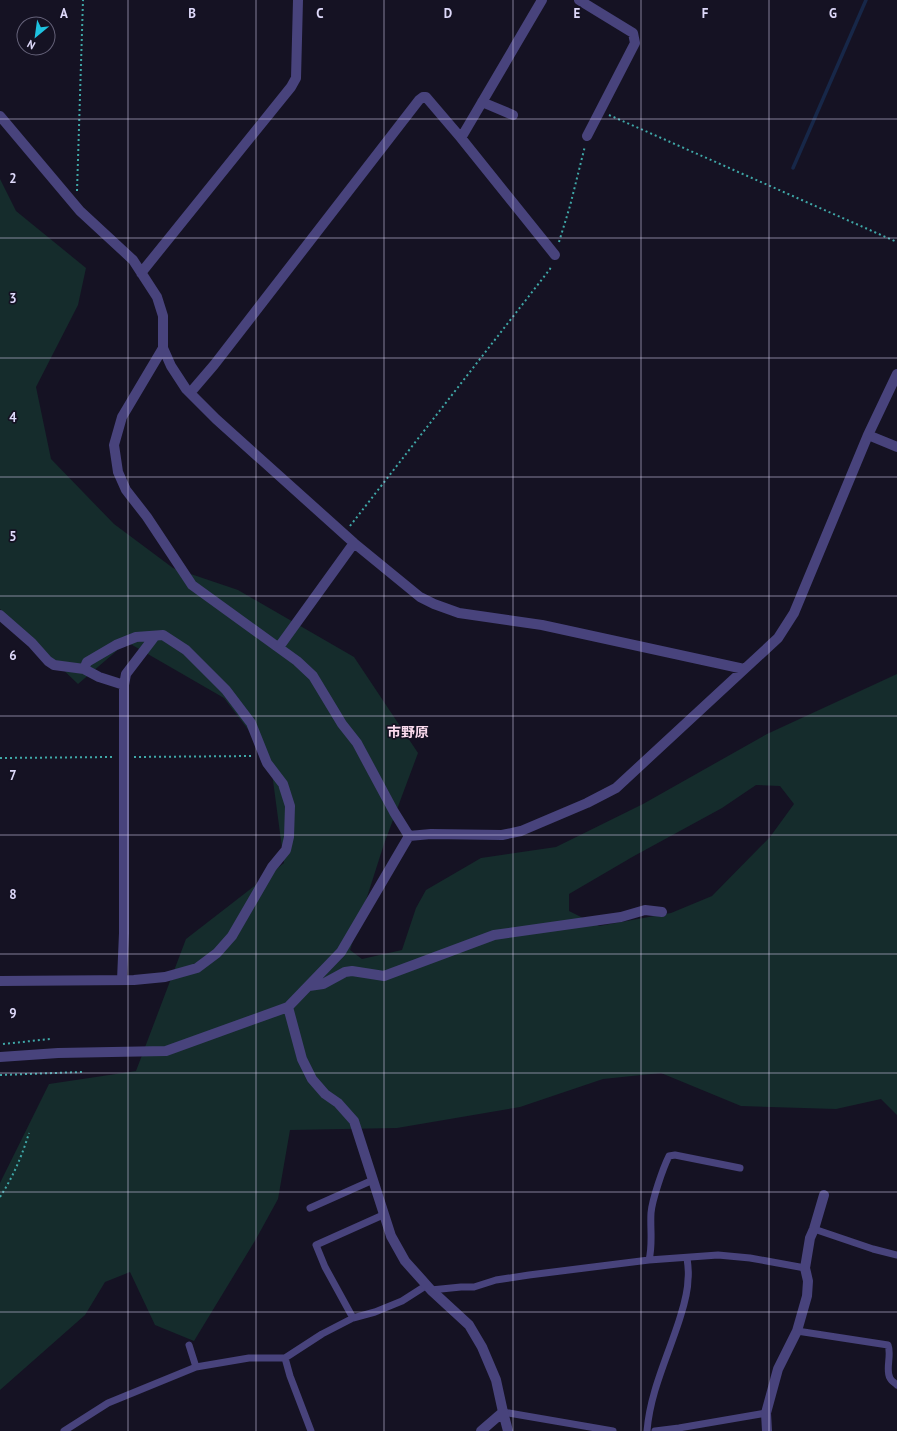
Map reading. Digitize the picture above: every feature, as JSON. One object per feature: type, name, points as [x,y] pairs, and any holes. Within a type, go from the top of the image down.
[{"type":"street","points":[[141,273],[292,87],[296,78],[298,0]]},
{"type":"street","points":[[461,138],[542,0]]},
{"type":"street","points":[[579,0],[633,33],[635,43],[587,136]]},
{"type":"street","points":[[190,393],[214,365],[419,100],[423,97],[426,97],[461,138],[555,255]]},
{"type":"street","points":[[482,102],[513,115]]},
{"type":"street","points":[[0,116],[80,211],[133,260],[157,297],[163,316],[163,348],[171,366],[186,389],[216,419],[354,543],[420,597],[459,613],[542,625],[744,669]]},
{"type":"street","points":[[163,348],[122,417],[114,444],[118,472],[126,490],[148,517],[192,585],[279,647],[313,676],[342,724],[357,743],[394,812],[409,836]]},
{"type":"street","points":[[409,836],[431,834],[502,835],[521,831],[587,803],[616,788],[778,638],[794,612],[868,435],[897,374]]},
{"type":"street","points":[[868,435],[897,447]]},
{"type":"street","points":[[279,647],[354,543]]},
{"type":"street","points":[[0,615],[32,643],[48,662],[54,665],[84,668],[99,677],[124,685]]},
{"type":"street","points":[[0,981],[134,980],[165,977],[196,968],[217,953],[232,936],[272,867],[286,850],[289,837],[290,806],[283,784],[267,763],[251,723],[226,690],[186,650],[163,635],[136,637],[87,662],[84,668]]},
{"type":"street","points":[[122,980],[124,933],[124,685],[126,674],[155,636]]},
{"type":"street","points":[[0,1057],[58,1053],[166,1051],[288,1007],[341,952],[409,836]]},
{"type":"street","points":[[309,986],[323,984],[345,972],[352,971],[384,976],[494,935],[621,917],[646,910],[662,912]]},
{"type":"street","points":[[288,1007],[302,1059],[312,1079],[326,1094],[338,1103],[354,1121],[383,1215],[391,1236],[405,1261],[429,1288],[470,1325],[482,1347],[496,1380],[508,1431]]},
{"type":"street","points":[[767,1431],[766,1413],[778,1369],[798,1332],[807,1296],[808,1281],[805,1268],[810,1238],[824,1195]]},
{"type":"street","points":[[481,1431],[503,1412]]},
{"type":"lane","points":[[649,1260],[651,1251],[651,1211],[669,1156],[675,1155],[740,1168]]},
{"type":"lane","points":[[310,1208],[373,1180]]},
{"type":"lane","points":[[353,1318],[325,1267],[316,1245],[383,1215]]},
{"type":"lane","points":[[814,1229],[874,1250],[897,1255]]},
{"type":"lane","points":[[64,1431],[108,1403],[196,1367],[249,1358],[286,1358],[322,1334],[353,1318],[375,1312],[429,1288],[474,1287],[496,1280],[529,1275],[649,1260],[718,1255],[750,1258],[805,1268]]},
{"type":"lane","points":[[647,1431],[656,1384],[684,1304],[689,1279],[687,1258]]},
{"type":"lane","points":[[798,1332],[888,1345],[890,1349],[888,1373],[890,1378],[897,1385]]},
{"type":"lane","points":[[189,1344],[196,1367]]},
{"type":"lane","points":[[286,1358],[290,1376],[311,1431]]},
{"type":"lane","points":[[503,1412],[613,1431]]},
{"type":"lane","points":[[655,1431],[766,1413]]},
{"type":"path","points":[[77,206],[83,0]]},
{"type":"path","points":[[600,111],[897,242]]},
{"type":"path","points":[[344,534],[550,269],[570,206],[587,136]]},
{"type":"path","points":[[0,1045],[50,1039]]},
{"type":"path","points":[[0,1075],[82,1072]]},
{"type":"path","points":[[0,1197],[23,1152],[29,1133]]},
{"type":"green space","points":[[0,179],[16,211],[86,268],[78,305],[36,387],[51,459],[114,524],[173,568],[238,590],[354,657],[418,753],[384,844],[350,950],[362,959],[402,950],[416,908],[426,890],[481,858],[556,847],[643,804],[767,734],[897,674],[897,1115],[881,1099],[836,1109],[741,1106],[661,1073],[603,1079],[520,1107],[397,1128],[290,1130],[278,1199],[256,1239],[194,1341],[155,1325],[130,1272],[105,1282],[85,1315],[0,1390],[0,1183],[49,1084],[136,1071],[186,939],[284,863],[270,758],[224,698],[127,642],[78,684],[0,609]],"holes":[[[756,785],[780,786],[794,804],[770,837],[712,896],[671,913],[599,926],[569,911],[569,894],[634,856],[722,808]]]},
{"type":"waterway","points":[[793,168],[866,0]]},
{"type":"district","name":"市野原","points":[[408,732]]}]
